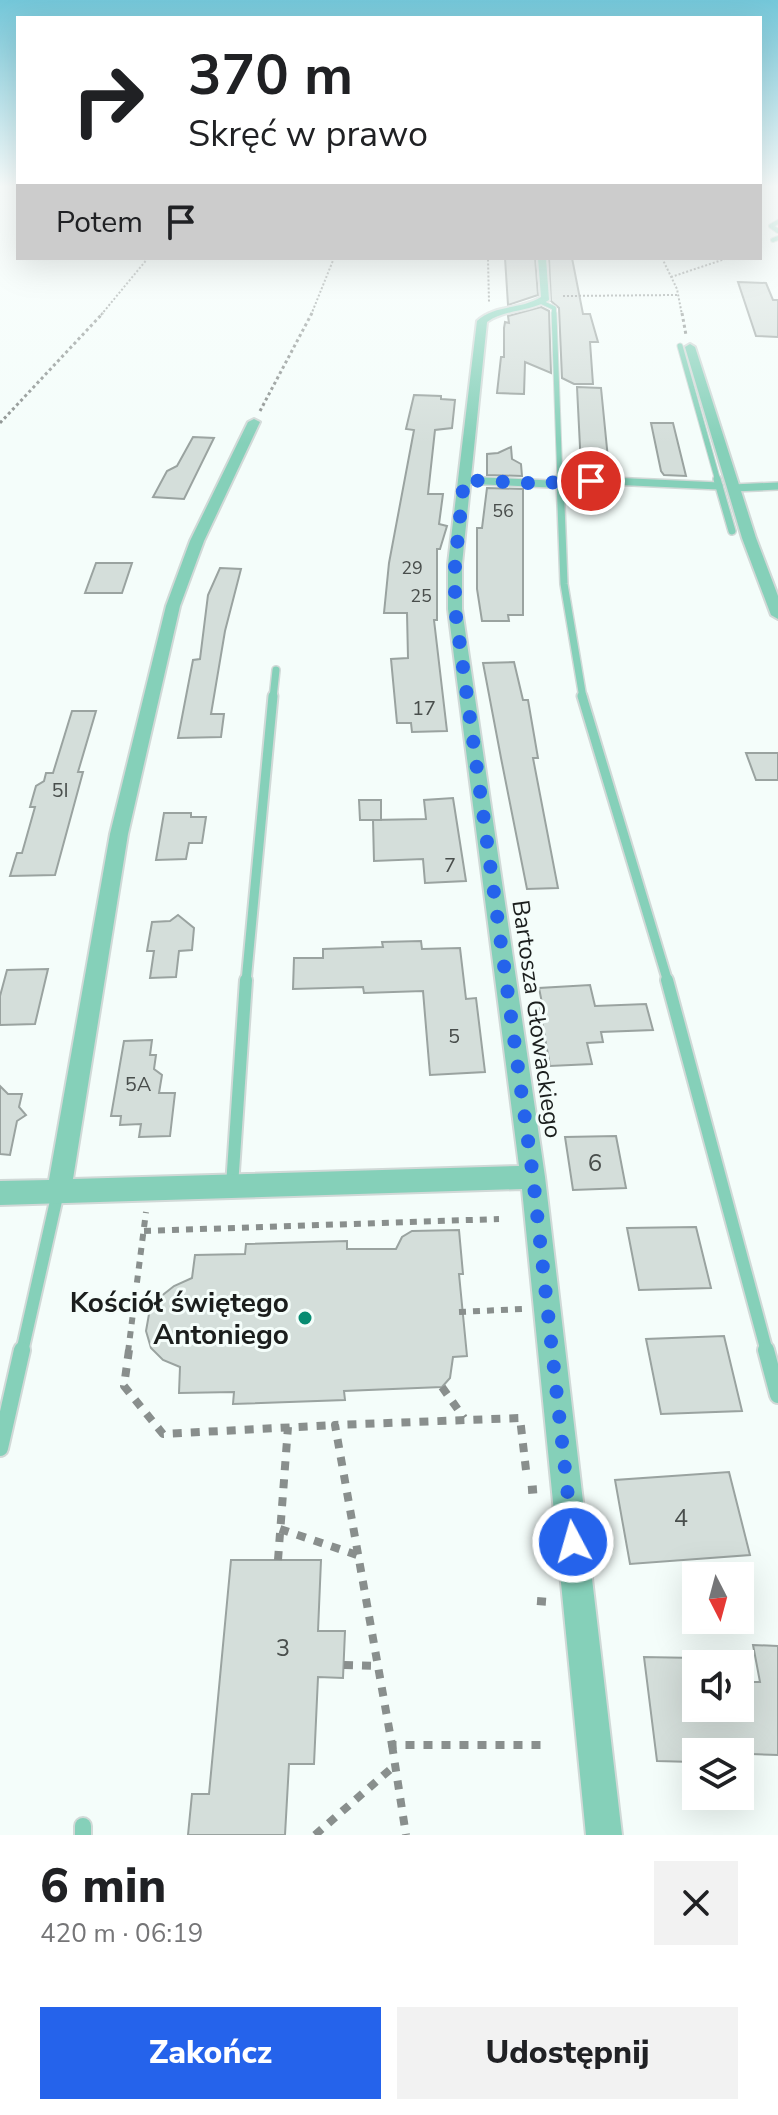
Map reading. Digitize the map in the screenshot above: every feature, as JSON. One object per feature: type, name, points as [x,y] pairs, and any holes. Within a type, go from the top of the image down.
[{"type":"street","points":[[488,315],[543,300],[542,273]]},
{"type":"street","name":"Bartosza Głowackiego","points":[[488,315],[481,324],[455,564],[455,609],[533,1177],[604,1835]]},
{"type":"street","points":[[685,347],[778,615]]},
{"type":"street","points":[[59,1191],[119,834],[173,606],[197,541],[254,422]]},
{"type":"street","points":[[0,1193],[533,1177]]},
{"type":"lane","points":[[543,300],[554,308],[564,584],[579,685],[653,927],[778,1395]]},
{"type":"lane","points":[[685,347],[732,531]]},
{"type":"lane","points":[[464,480],[550,484],[559,479],[719,486]]},
{"type":"lane","points":[[733,488],[778,486]]},
{"type":"lane","points":[[232,1186],[241,1029],[276,670]]},
{"type":"lane","points":[[0,1448],[59,1191]]},
{"type":"path","points":[[0,423],[110,306],[136,273]]},
{"type":"path","points":[[254,422],[286,367],[321,296],[329,273]]},
{"type":"path","points":[[488,315],[490,273]]},
{"type":"path","points":[[669,273],[677,295],[685,347]]},
{"type":"path","points":[[671,277],[684,273]]},
{"type":"path","points":[[543,300],[677,295]]},
{"type":"path","points":[[146,1212],[124,1386],[163,1434],[520,1418],[526,1470]]},
{"type":"path","points":[[144,1231],[499,1219]]},
{"type":"path","points":[[459,1312],[524,1309]]},
{"type":"path","points":[[442,1387],[465,1419]]},
{"type":"path","points":[[335,1425],[406,1835]]},
{"type":"path","points":[[278,1560],[288,1427]]},
{"type":"path","points":[[280,1529],[360,1556]]},
{"type":"path","points":[[344,1665],[379,1666]]},
{"type":"path","points":[[392,1745],[543,1745]]},
{"type":"path","points":[[315,1835],[393,1767]]},
{"type":"building","points":[[506,273],[536,273],[538,295],[508,305]]},
{"type":"building","points":[[550,273],[575,273],[583,314],[590,314],[598,342],[590,342],[593,384],[574,384],[562,378],[559,308],[551,301]]},
{"type":"building","points":[[738,282],[766,283],[773,300],[778,300],[778,337],[756,336]]},
{"type":"building","points":[[541,307],[549,311],[551,373],[525,362],[524,394],[497,393],[508,316]]},
{"type":"building","points":[[577,387],[601,388],[609,469],[581,467]]},
{"type":"building","points":[[414,395],[455,400],[452,428],[435,430],[428,494],[443,494],[439,524],[447,526],[440,549],[437,549],[437,620],[434,620],[447,731],[412,732],[411,723],[397,723],[391,659],[408,658],[407,613],[384,613],[389,563],[414,430],[406,429]]},
{"type":"building","points":[[651,423],[673,423],[686,476],[664,475],[661,471]]},
{"type":"building","points":[[193,437],[214,438],[184,499],[153,497],[167,471],[177,466]]},
{"type":"building","points":[[511,447],[512,459],[521,464],[522,476],[487,475],[487,454]]},
{"type":"building","points":[[487,488],[523,489],[523,615],[508,615],[509,621],[482,621],[477,589],[477,528],[482,528]]},
{"type":"building","points":[[96,563],[132,563],[122,593],[85,593]]},
{"type":"building","points":[[220,568],[241,569],[225,631],[211,714],[224,714],[221,737],[178,738],[193,660],[200,659],[208,595]]},
{"type":"building","points":[[514,662],[523,700],[528,700],[538,758],[533,758],[558,888],[527,889],[501,758],[483,663]]},
{"type":"building","points":[[72,711],[96,711],[78,772],[83,772],[55,875],[10,876],[17,853],[22,853],[35,807],[30,807],[36,786],[44,781],[46,773],[53,773]]},
{"type":"building","points":[[746,753],[778,753],[778,780],[756,780]]},
{"type":"building","points":[[453,798],[466,881],[425,883],[423,859],[374,861],[373,820],[426,819],[424,800]]},
{"type":"building","points":[[359,800],[381,800],[381,820],[360,820]]},
{"type":"building","points":[[164,813],[191,813],[191,817],[206,817],[202,843],[189,843],[186,859],[156,860]]},
{"type":"building","points":[[178,915],[194,928],[192,950],[179,951],[176,977],[150,978],[154,951],[147,951],[152,922],[170,921]]},
{"type":"building","points":[[421,941],[422,949],[460,948],[466,999],[476,998],[485,1072],[430,1075],[423,991],[364,993],[363,987],[293,989],[294,958],[323,958],[323,949],[383,947],[382,942]]},
{"type":"building","points":[[48,969],[35,1024],[0,1025],[0,996],[7,970]]},
{"type":"building","points":[[590,985],[595,1006],[646,1004],[653,1030],[601,1032],[603,1042],[587,1043],[592,1064],[550,1066],[539,988]]},
{"type":"building","points":[[152,1040],[150,1055],[156,1055],[154,1069],[162,1075],[159,1093],[175,1093],[170,1136],[139,1137],[141,1124],[120,1125],[121,1116],[111,1116],[124,1041]]},
{"type":"building","points":[[0,1086],[8,1094],[22,1094],[19,1107],[26,1115],[17,1121],[10,1155],[0,1154]]},
{"type":"building","points":[[616,1136],[626,1188],[573,1190],[565,1137]]},
{"type":"building","points":[[696,1227],[711,1288],[639,1290],[627,1228]]},
{"type":"building","name":"Kościół świętego Antoniego","points":[[459,1230],[463,1274],[459,1274],[467,1356],[453,1357],[450,1378],[442,1387],[344,1391],[345,1400],[233,1404],[234,1392],[179,1393],[180,1367],[163,1360],[151,1348],[146,1331],[149,1314],[159,1298],[174,1286],[192,1278],[195,1255],[245,1254],[246,1244],[347,1241],[347,1249],[396,1249],[402,1237],[412,1231]]},
{"type":"building","points":[[724,1336],[742,1411],[661,1414],[646,1339]]},
{"type":"building","points":[[729,1472],[750,1555],[630,1564],[615,1480]]},
{"type":"building","points":[[231,1560],[321,1560],[318,1631],[345,1631],[343,1678],[318,1677],[314,1764],[289,1764],[285,1835],[188,1835],[192,1794],[209,1794]]},
{"type":"building","points":[[753,1645],[778,1646],[778,1755],[754,1754],[754,1738],[682,1738],[682,1762],[657,1761],[644,1657],[682,1658],[682,1722],[754,1722],[754,1682],[760,1682]]},
{"type":"place","name":"Kościół świętego Antoniego","points":[[305,1318]]},
{"type":"route","points":[[573,1542],[533,1177],[465,690],[454,586],[464,480],[550,484],[559,479],[591,481]]}]
